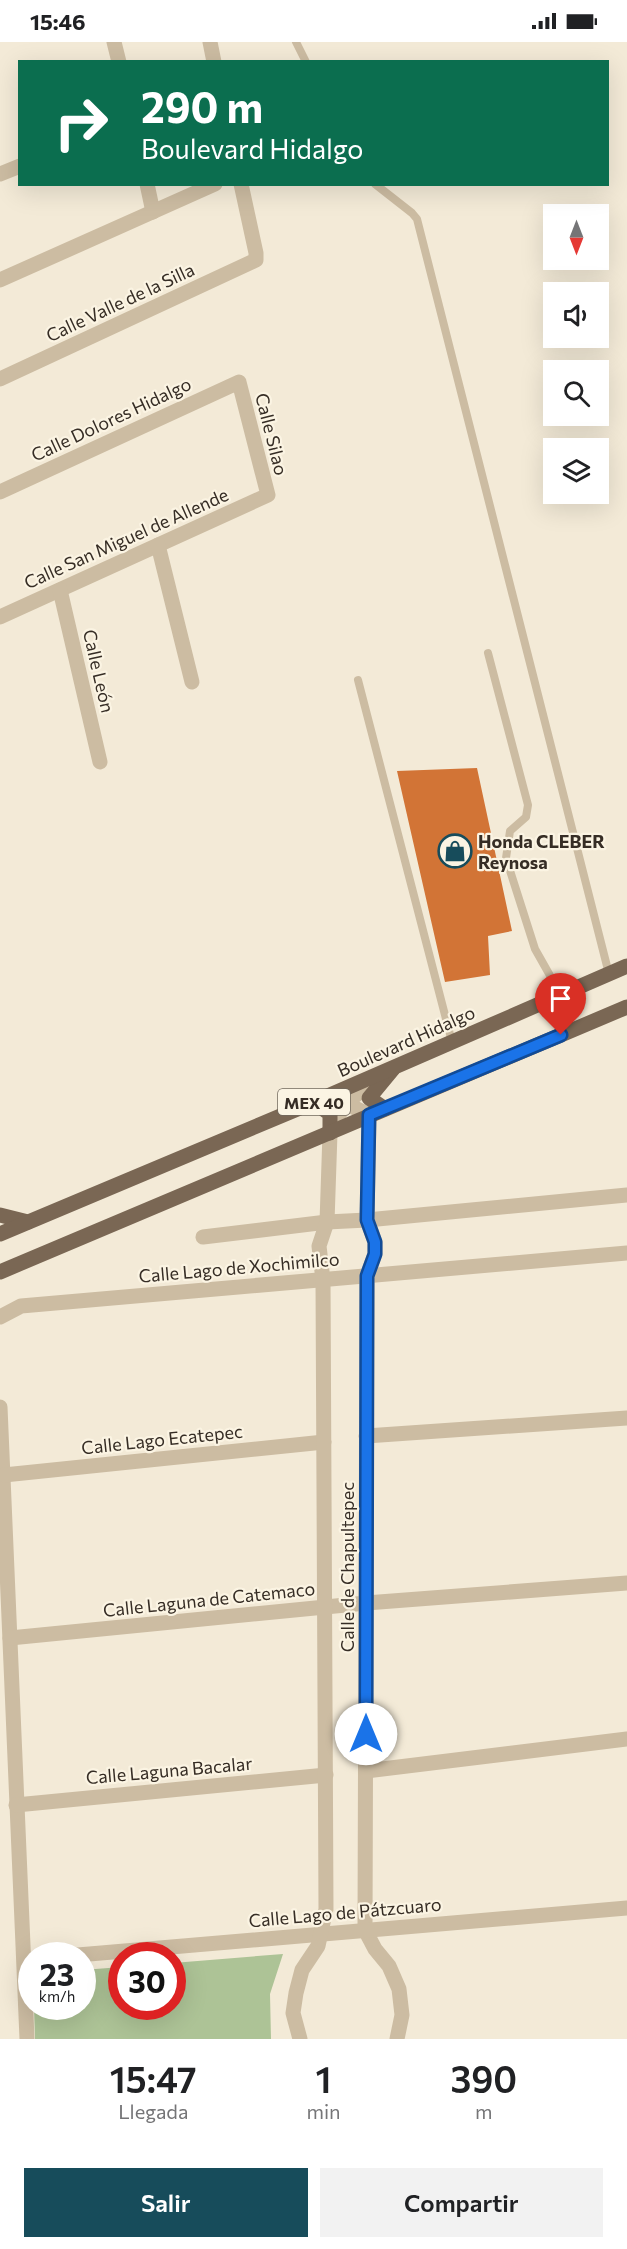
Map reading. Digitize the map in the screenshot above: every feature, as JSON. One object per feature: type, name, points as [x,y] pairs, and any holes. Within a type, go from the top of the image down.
[{"type":"main road","name":"Boulevard Hidalgo","points":[[0,1234],[314,1102],[627,966]]},
{"type":"main road","name":"MEX 40","points":[[0,1272],[627,1007]]},
{"type":"main road","points":[[385,1109],[369,1098],[395,1067]]},
{"type":"main road","points":[[314,1102],[330,1114],[330,1133]]},
{"type":"main road","points":[[0,1215],[28,1222]]},
{"type":"street","points":[[114,42],[118,60]]},
{"type":"street","points":[[210,42],[214,60]]},
{"type":"street","points":[[0,174],[18,167]]},
{"type":"street","points":[[147,186],[153,212]]},
{"type":"street","points":[[0,280],[212,186]]},
{"type":"street","name":"Calle Valle de la Silla","points":[[0,379],[256,260],[241,186]]},
{"type":"street","name":"Calle Dolores Hidalgo","points":[[0,492],[239,382]]},
{"type":"street","name":"Calle Silao","points":[[239,382],[268,495]]},
{"type":"street","name":"Calle San Miguel de Allende","points":[[0,617],[268,495]]},
{"type":"street","points":[[158,545],[192,682]]},
{"type":"street","name":"Calle León","points":[[60,590],[100,762]]},
{"type":"street","name":"Calle de Chapultepec","points":[[300,2039],[293,2013],[296,1993],[302,1970],[318,1946],[326,1909],[323,1280],[320,1246],[327,1222],[330,1133],[345,1103],[395,1067]]},
{"type":"street","points":[[314,1102],[345,1103],[369,1115]]},
{"type":"street","name":"Calle de Chapultepec","points":[[365,1930],[367,1276],[375,1254],[375,1242],[367,1220],[369,1115]]},
{"type":"street","name":"Calle Lago de Xochimilco","points":[[203,1237],[327,1222],[627,1195]]},
{"type":"street","name":"Calle Lago de Xochimilco","points":[[0,1316],[21,1306],[627,1253]]},
{"type":"street","points":[[0,1407],[16,1805],[26,1942]]},
{"type":"street","points":[[366,1436],[627,1418]]},
{"type":"street","name":"Calle Lago Ecatepec","points":[[4,1475],[324,1442]]},
{"type":"street","name":"Calle Laguna de Catemaco","points":[[10,1638],[366,1603],[627,1583]]},
{"type":"street","points":[[366,1771],[627,1739]]},
{"type":"street","name":"Calle Laguna Bacalar","points":[[16,1805],[326,1775]]},
{"type":"street","name":"Calle Lago de Pátzcuaro","points":[[96,1953],[627,1908]]},
{"type":"street","points":[[365,1930],[375,1949],[389,1966],[399,1989],[402,2015],[397,2039]]},
{"type":"street","points":[[27,2020],[27,2039]]},
{"type":"lane","points":[[296,42],[305,60]]},
{"type":"lane","points":[[378,186],[417,219],[609,974]]},
{"type":"lane","points":[[488,653],[528,805],[526,818],[510,831],[506,858],[535,949],[561,995]]},
{"type":"lane","points":[[358,680],[452,1042]]},
{"type":"green space","points":[[283,1954],[270,1994],[271,2039],[35,2039],[34,2020],[96,2020],[96,1969],[108,1968],[108,2020],[186,2020],[186,1962]]},
{"type":"building","name":"Honda CLEBER Reynosa","points":[[477,768],[512,931],[488,936],[490,975],[445,982],[397,771]]},
{"type":"place","name":"Honda CLEBER Reynosa","points":[[455,851]]},
{"type":"route","points":[[366,1734],[367,1276],[375,1254],[375,1242],[367,1220],[369,1115],[561,1035]]}]
